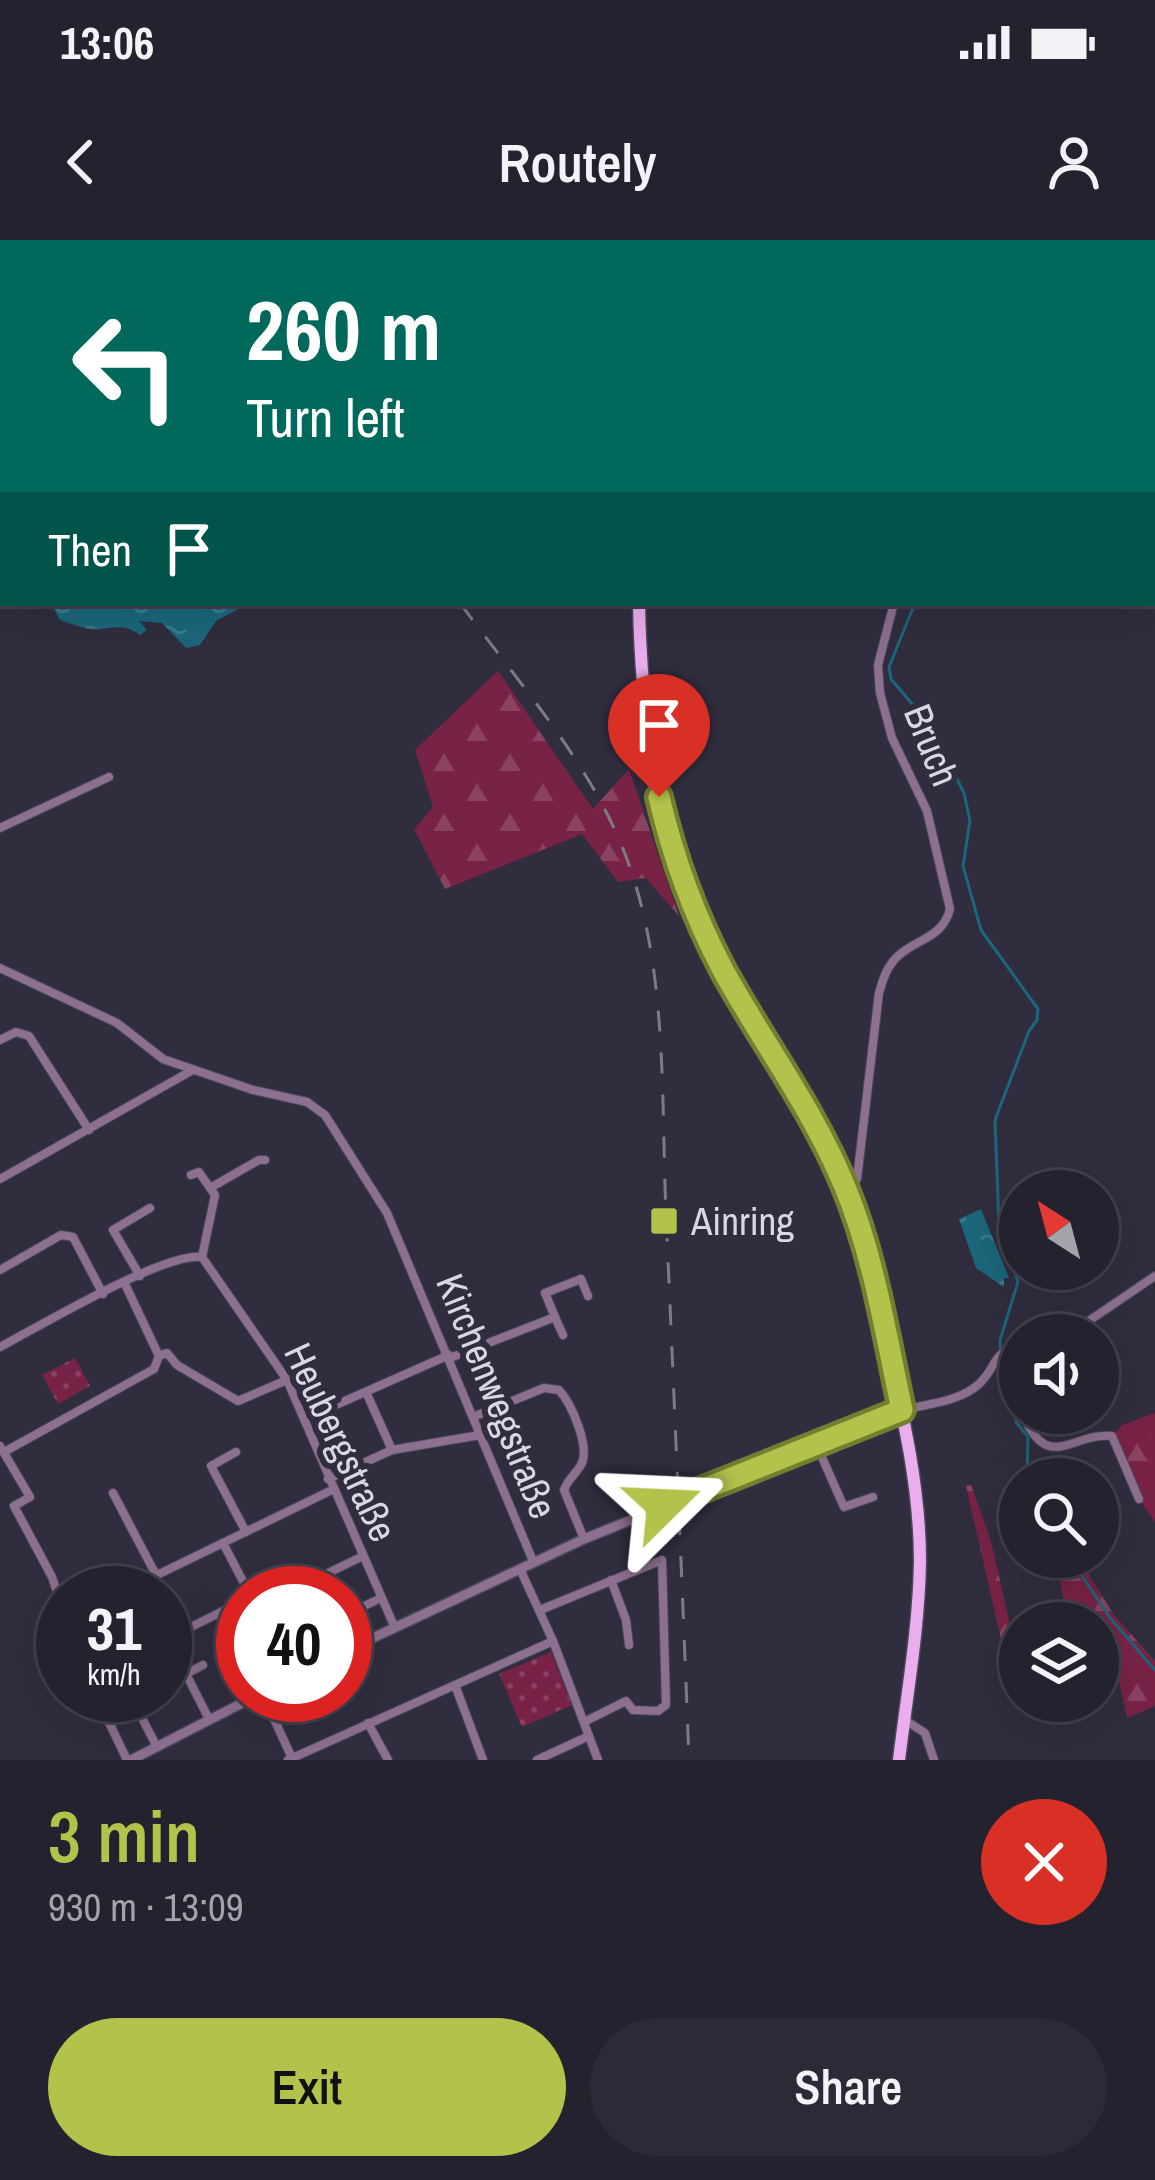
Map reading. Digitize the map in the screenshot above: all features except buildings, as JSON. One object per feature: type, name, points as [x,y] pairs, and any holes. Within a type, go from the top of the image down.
[{"type":"main road","points":[[639,606],[646,730],[666,828],[698,918],[732,986],[802,1098],[842,1190],[877,1297],[902,1410],[920,1556],[899,1760]]},
{"type":"street","name":"Bruch","points":[[842,1190],[857,1179],[878,993],[887,969],[904,951],[938,932],[950,910],[927,812],[892,738],[880,693],[878,664],[893,606]]},
{"type":"street","points":[[0,828],[110,777]]},
{"type":"street","name":"Kirchenwegstraße","points":[[0,968],[118,1022],[154,1054],[192,1071],[317,1108],[368,1180],[406,1253],[533,1561]]},
{"type":"street","points":[[0,1040],[26,1033],[89,1130]]},
{"type":"street","points":[[0,1179],[192,1071]]},
{"type":"street","points":[[210,1188],[265,1160]]},
{"type":"street","points":[[0,1347],[140,1276],[174,1261],[202,1256],[214,1195],[199,1172],[191,1175]]},
{"type":"street","points":[[140,1276],[113,1230],[150,1208]]},
{"type":"street","points":[[0,1270],[61,1235],[73,1238],[103,1294]]},
{"type":"street","name":"Heubergstraße","points":[[202,1256],[286,1380],[395,1628]]},
{"type":"street","points":[[1099,1314],[1155,1276]]},
{"type":"street","points":[[563,1335],[545,1293],[581,1279],[588,1296]]},
{"type":"street","points":[[46,1566],[14,1506],[30,1497],[2,1449],[154,1369],[159,1355],[125,1283]]},
{"type":"street","points":[[304,1419],[555,1317]]},
{"type":"street","points":[[159,1355],[167,1353],[177,1365],[238,1401],[286,1380]]},
{"type":"street","points":[[372,1639],[584,1539],[815,1443],[974,1388],[999,1360]]},
{"type":"street","points":[[473,1417],[544,1388],[559,1390],[567,1399],[584,1451],[564,1490],[584,1539]]},
{"type":"street","points":[[365,1392],[392,1450]]},
{"type":"street","points":[[1033,1434],[1051,1447],[1112,1436],[1139,1499]]},
{"type":"street","points":[[328,1479],[392,1450],[480,1435]]},
{"type":"street","points":[[815,1443],[844,1507],[873,1497]]},
{"type":"street","points":[[236,1452],[211,1466],[246,1532]]},
{"type":"street","points":[[175,1566],[332,1490]]},
{"type":"street","points":[[113,1493],[151,1566]]},
{"type":"street","points":[[223,1543],[235,1566]]},
{"type":"street","points":[[343,1566],[362,1557]]},
{"type":"street","points":[[540,1610],[662,1560],[666,1705],[658,1711],[633,1709],[626,1701],[584,1722]]},
{"type":"street","name":"Kirchenwegstraße","points":[[520,1569],[598,1760]]},
{"type":"street","points":[[611,1580],[626,1620],[629,1645]]},
{"type":"street","points":[[372,1602],[381,1598]]},
{"type":"street","points":[[273,1722],[290,1759],[553,1641]]},
{"type":"street","points":[[203,1665],[186,1674],[209,1719]]},
{"type":"street","points":[[455,1685],[482,1760]]},
{"type":"street","points":[[110,1722],[129,1760],[216,1716]]},
{"type":"street","points":[[904,1720],[922,1730],[934,1760]]},
{"type":"street","points":[[144,1722],[157,1747]]},
{"type":"street","points":[[368,1723],[388,1760]]},
{"type":"street","points":[[537,1760],[589,1736]]},
{"type":"street","points":[[311,1750],[316,1760]]},
{"type":"green space","points":[[498,671],[593,809],[629,769],[679,916],[646,878],[618,882],[582,834],[445,889],[414,829],[433,807],[415,750]]},
{"type":"green space","points":[[75,1358],[90,1386],[58,1404],[42,1375]]},
{"type":"green space","points":[[1155,1413],[1155,1522],[1139,1499],[1112,1436],[1119,1434],[1122,1425]]},
{"type":"green space","points":[[971,1485],[991,1541],[1005,1602],[999,1602],[999,1630],[966,1486]]},
{"type":"green space","points":[[1059,1578],[1091,1578],[1106,1602],[1064,1602]]},
{"type":"green space","points":[[1119,1621],[1155,1661],[1155,1706],[1127,1718],[1119,1682]]},
{"type":"green space","points":[[551,1652],[572,1705],[522,1727],[499,1674]]},
{"type":"water","points":[[53,606],[244,606],[216,621],[200,645],[186,648],[162,623],[139,621],[147,630],[140,635],[60,620]]},
{"type":"water","points":[[981,1209],[999,1253],[999,1284],[976,1268],[959,1219]]},
{"type":"waterway","points":[[914,606],[889,667],[891,679],[930,725],[964,793],[970,821],[963,866],[981,930],[1038,1009],[995,1120],[999,1225],[1018,1282],[1000,1340],[1001,1361],[1016,1422],[1028,1437],[1028,1458]]},
{"type":"waterway","points":[[1083,1578],[1155,1670]]},
{"type":"railway","points":[[462,606],[595,792],[628,862],[650,947],[662,1081],[689,1760]]},
{"type":"place","name":"Ainring","points":[[664,1221]]},
{"type":"route","points":[[659,797],[674,856],[711,946],[802,1098],[846,1189],[902,1410],[664,1505]]}]
